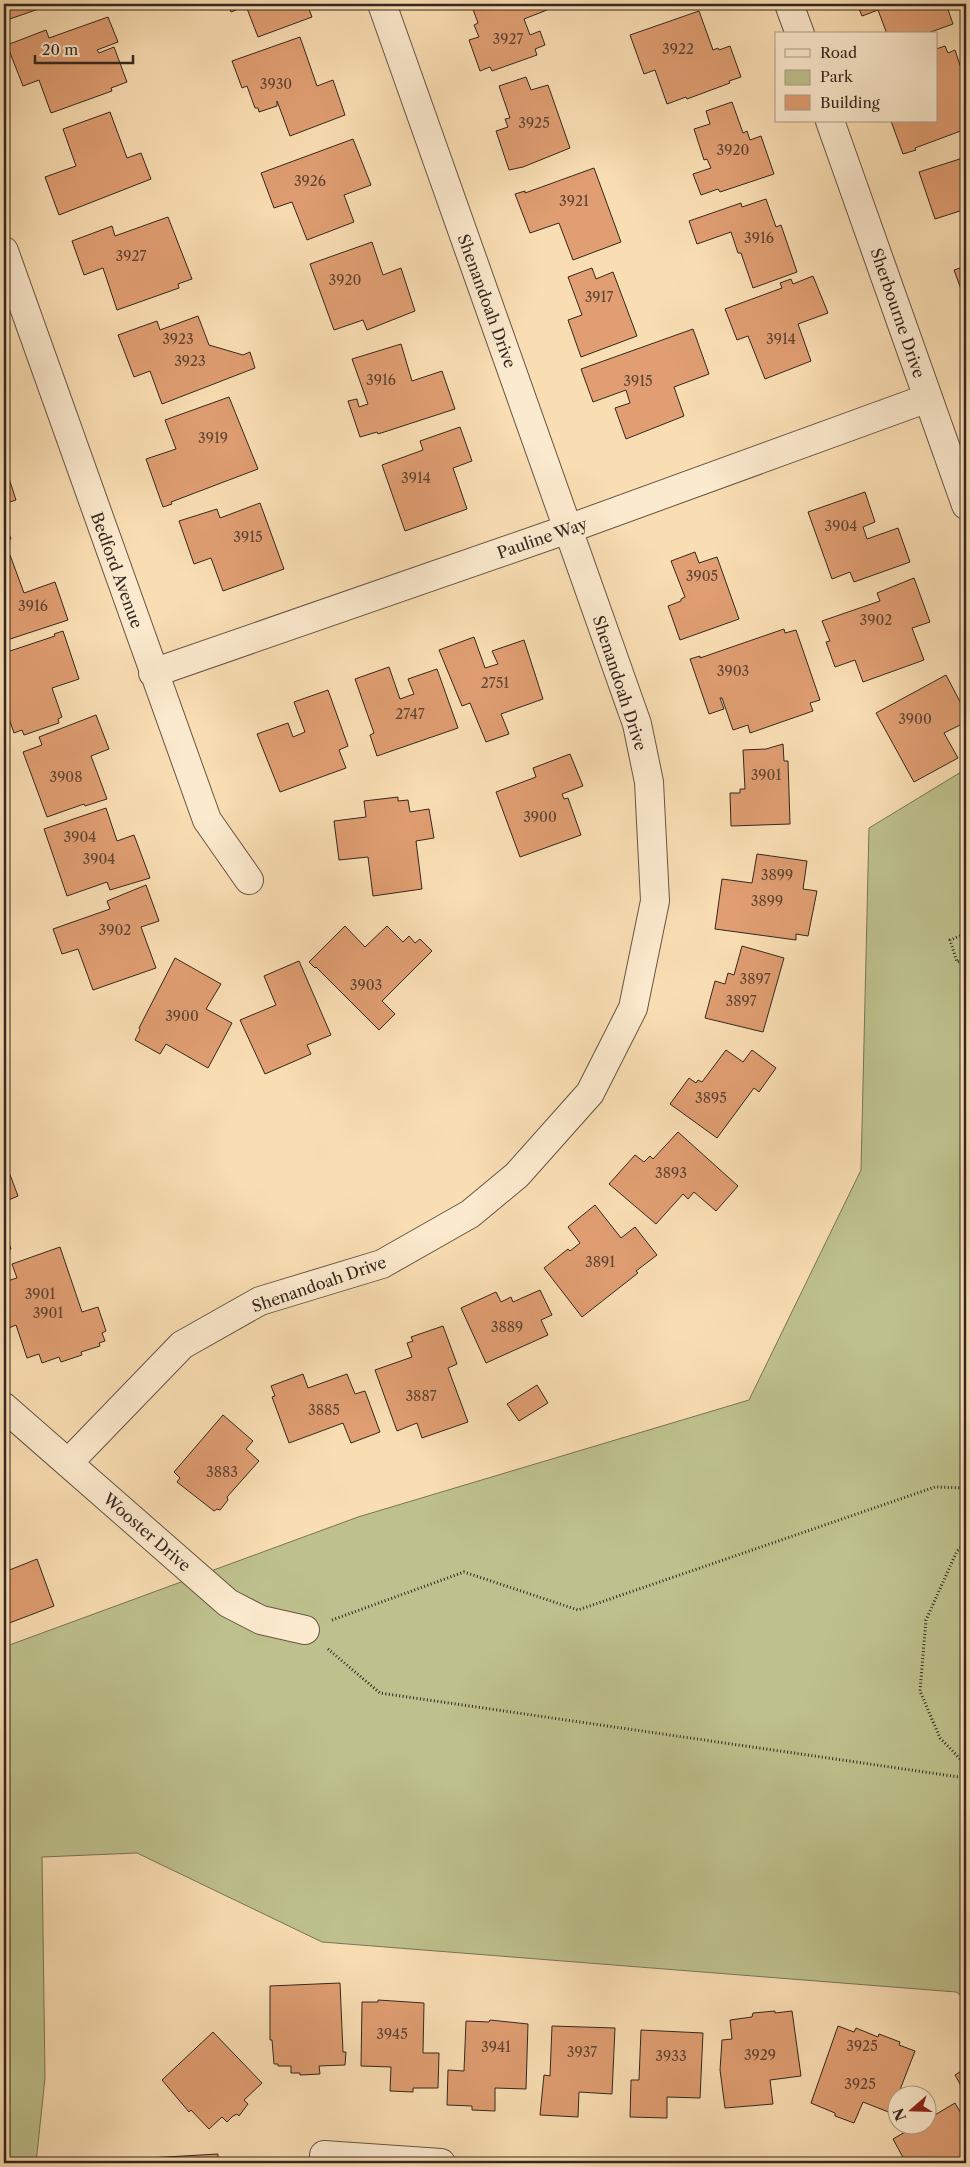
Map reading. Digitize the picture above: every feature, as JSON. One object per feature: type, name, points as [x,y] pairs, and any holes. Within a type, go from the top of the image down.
[{"type":"street","name":"Shenandoah Drive","points":[[68,1463],[182,1345],[260,1302],[382,1264],[470,1214],[517,1175],[590,1094],[633,1008],[655,901],[649,782],[637,724],[382,4]]},
{"type":"street","points":[[789,4],[799,32]]},
{"type":"street","name":"Sherbourne Drive","points":[[830,122],[966,505]]},
{"type":"street","name":"Bedford Avenue","points":[[4,251],[207,820],[249,880]]},
{"type":"street","name":"Pauline Way","points":[[153,673],[568,529],[928,398]]},
{"type":"street","name":"Wooster Drive","points":[[4,1407],[228,1603],[261,1620],[305,1630]]},
{"type":"street","points":[[324,2155],[441,2163]]},
{"type":"path","points":[[966,940],[960,936],[950,940],[957,962],[966,959]]},
{"type":"path","points":[[966,1488],[935,1487],[578,1610],[464,1572],[305,1630],[380,1693],[966,1778]]},
{"type":"path","points":[[966,1543],[957,1551],[926,1620],[920,1691],[940,1738],[966,1766]]},
{"type":"green space","points":[[966,769],[966,1999],[956,1992],[322,1942],[137,1853],[42,1857],[45,2078],[36,2163],[4,2163],[4,1647],[358,1517],[749,1400],[861,1170],[869,828]]},
{"type":"building","points":[[4,4],[64,4],[51,8],[50,5],[4,21]]},
{"type":"building","points":[[228,4],[307,4],[312,17],[258,37],[246,6],[231,12]]},
{"type":"building","points":[[471,4],[545,4],[547,10],[524,19],[530,35],[540,31],[545,45],[535,49],[537,55],[492,71],[490,67],[480,71],[469,40],[479,37],[474,25],[478,23]]},
{"type":"building","points":[[857,4],[946,4],[953,24],[931,32],[886,32],[878,10],[862,16]]},
{"type":"building","points":[[699,11],[713,50],[730,46],[741,77],[687,99],[686,97],[667,104],[655,70],[644,74],[630,35]]},
{"type":"building","points":[[108,17],[118,42],[97,50],[99,53],[114,47],[127,82],[111,88],[112,91],[51,113],[39,80],[23,86],[7,45],[46,30],[49,38]]},
{"type":"building","points":[[300,37],[317,86],[333,80],[345,115],[290,136],[277,101],[277,106],[259,112],[258,108],[255,108],[247,86],[242,88],[232,61]]},
{"type":"building","points":[[945,46],[948,53],[955,50],[966,83],[966,129],[903,154],[891,122],[938,122],[938,48]]},
{"type":"building","points":[[526,77],[531,90],[548,85],[570,148],[523,167],[509,170],[496,131],[508,127],[505,119],[510,118],[499,86]]},
{"type":"building","points":[[732,102],[743,133],[747,131],[750,140],[761,136],[774,174],[720,192],[718,189],[701,195],[693,174],[711,168],[707,159],[704,160],[694,129],[710,124],[706,111]]},
{"type":"building","points":[[110,112],[127,158],[141,153],[151,179],[59,215],[45,177],[76,166],[63,129]]},
{"type":"building","points":[[353,139],[371,185],[344,195],[354,222],[307,240],[292,202],[274,208],[261,173]]},
{"type":"building","points":[[966,157],[966,220],[963,210],[935,219],[919,172]]},
{"type":"building","points":[[594,168],[621,242],[573,260],[559,223],[530,233],[515,194],[525,191],[525,193]]},
{"type":"building","points":[[766,199],[776,227],[781,225],[797,272],[753,288],[741,253],[738,253],[731,232],[697,244],[689,221],[741,203],[742,207]]},
{"type":"building","points":[[168,217],[192,279],[178,284],[179,288],[117,310],[103,268],[84,275],[72,241],[112,226],[115,236]]},
{"type":"building","points":[[372,242],[383,275],[401,268],[415,311],[367,330],[363,320],[334,330],[310,264]]},
{"type":"building","points":[[966,266],[966,303],[954,270]]},
{"type":"building","points":[[592,268],[596,279],[613,272],[637,336],[581,357],[568,320],[582,315],[568,277]]},
{"type":"building","points":[[813,276],[828,313],[798,324],[811,361],[765,379],[748,336],[737,340],[725,309],[782,288],[780,283],[791,279],[793,284]]},
{"type":"building","points":[[198,316],[209,345],[243,355],[250,352],[255,368],[162,404],[150,371],[134,377],[118,335],[157,321],[160,330]]},
{"type":"building","points":[[693,329],[709,374],[674,387],[684,416],[626,439],[615,408],[630,403],[626,390],[593,402],[581,369]]},
{"type":"building","points":[[401,344],[412,381],[442,371],[455,409],[378,434],[377,432],[360,437],[348,401],[357,399],[359,407],[368,404],[352,359]]},
{"type":"building","points":[[229,397],[258,469],[171,502],[172,504],[163,507],[146,459],[176,449],[165,420]]},
{"type":"building","points":[[460,427],[472,461],[453,468],[467,509],[405,531],[382,465],[423,450],[420,441]]},
{"type":"building","points":[[4,463],[16,500],[4,504]]},
{"type":"building","points":[[865,492],[875,522],[863,527],[867,539],[898,528],[910,562],[854,582],[850,572],[832,579],[808,512]]},
{"type":"building","points":[[260,503],[284,569],[223,591],[211,558],[194,564],[179,521],[217,509],[220,518]]},
{"type":"building","points":[[4,520],[11,539],[4,541]]},
{"type":"building","points":[[4,550],[6,557],[10,555],[24,593],[55,582],[68,620],[4,641]]},
{"type":"building","points":[[695,552],[699,563],[717,557],[739,619],[680,640],[668,606],[681,601],[685,597],[671,561]]},
{"type":"building","points":[[914,578],[930,622],[912,628],[924,660],[863,682],[855,660],[835,667],[826,642],[830,641],[822,621],[880,601],[877,593]]},
{"type":"building","points":[[784,629],[785,633],[796,630],[820,700],[810,703],[813,711],[750,733],[748,725],[733,730],[722,698],[720,698],[724,709],[709,714],[690,659],[700,656],[700,658]]},
{"type":"building","points":[[63,631],[79,679],[52,688],[62,717],[58,719],[59,723],[24,735],[22,730],[14,733],[4,704],[4,653],[55,636],[54,634]]},
{"type":"building","points":[[474,637],[485,668],[498,664],[492,651],[524,640],[543,699],[501,714],[509,734],[486,742],[470,703],[462,706],[439,650]]},
{"type":"building","points":[[389,667],[400,699],[414,694],[408,679],[437,669],[458,728],[377,756],[370,735],[374,733],[355,679]]},
{"type":"building","points":[[946,675],[966,713],[966,722],[944,733],[958,758],[914,782],[876,713]]},
{"type":"building","points":[[328,690],[348,746],[339,750],[346,768],[280,792],[257,734],[288,723],[293,737],[305,732],[294,702]]},
{"type":"building","points":[[96,715],[109,749],[91,756],[107,799],[85,806],[84,804],[47,817],[23,752],[42,745],[39,737]]},
{"type":"building","points":[[783,744],[784,761],[788,761],[790,824],[731,826],[730,793],[740,793],[740,789],[745,789],[743,750],[766,749]]},
{"type":"building","points":[[570,754],[583,786],[562,794],[564,799],[568,798],[581,835],[520,857],[496,792],[536,777],[533,768]]},
{"type":"building","points":[[398,797],[398,801],[408,800],[410,812],[429,809],[434,838],[416,841],[422,889],[373,896],[368,857],[339,860],[334,821],[366,817],[364,801]]},
{"type":"building","points":[[106,808],[117,841],[134,835],[150,878],[110,890],[107,882],[67,896],[44,829]]},
{"type":"building","points":[[757,854],[807,861],[803,889],[817,891],[808,936],[796,934],[796,940],[715,929],[722,879],[752,883]]},
{"type":"building","points":[[146,885],[159,921],[141,927],[156,968],[93,990],[78,949],[62,954],[53,929],[110,909],[107,901]]},
{"type":"building","points":[[345,926],[365,947],[387,926],[403,942],[409,936],[415,943],[420,939],[432,951],[382,1001],[395,1014],[379,1030],[309,962]]},
{"type":"building","points":[[742,946],[784,958],[763,1032],[705,1018],[715,981],[725,984],[728,973],[734,975]]},
{"type":"building","points":[[175,958],[221,984],[206,1009],[232,1023],[208,1068],[166,1044],[160,1054],[135,1040],[140,1030],[139,1028]]},
{"type":"building","points":[[299,961],[331,1035],[307,1045],[311,1054],[265,1074],[240,1020],[276,1005],[264,976]]},
{"type":"building","points":[[726,1050],[743,1062],[752,1050],[776,1068],[759,1092],[754,1088],[717,1138],[670,1104],[689,1078],[696,1083],[698,1080],[702,1082]]},
{"type":"building","points":[[678,1132],[738,1186],[716,1211],[694,1192],[688,1199],[683,1194],[656,1224],[609,1184],[635,1155],[644,1162],[650,1156],[653,1159]]},
{"type":"building","points":[[6,1164],[18,1196],[4,1202],[4,1165]]},
{"type":"building","points":[[595,1205],[621,1238],[635,1227],[657,1255],[636,1271],[638,1273],[582,1317],[544,1268],[568,1249],[570,1251],[580,1243],[568,1227]]},
{"type":"building","points":[[4,1228],[11,1249],[4,1252]]},
{"type":"building","points":[[60,1247],[82,1312],[98,1307],[106,1331],[102,1333],[105,1341],[99,1343],[100,1346],[81,1352],[82,1355],[61,1362],[59,1357],[42,1363],[39,1354],[27,1358],[16,1325],[4,1330],[4,1282],[17,1278],[12,1264]]},
{"type":"building","points":[[540,1290],[552,1315],[541,1320],[548,1335],[486,1363],[461,1308],[496,1292],[501,1302],[511,1297],[513,1302]]},
{"type":"building","points":[[443,1326],[457,1364],[448,1368],[468,1422],[422,1438],[417,1423],[397,1431],[375,1370],[412,1357],[407,1343],[413,1341],[411,1337]]},
{"type":"building","points":[[303,1374],[308,1388],[347,1374],[355,1394],[365,1391],[380,1432],[351,1443],[343,1423],[289,1443],[272,1397],[275,1396],[271,1386]]},
{"type":"building","points":[[537,1385],[548,1403],[519,1421],[507,1404]]},
{"type":"building","points":[[223,1415],[253,1441],[246,1449],[259,1461],[227,1497],[228,1500],[220,1510],[214,1511],[177,1482],[180,1478],[174,1472]]},
{"type":"building","points":[[37,1559],[54,1606],[4,1625],[4,1563],[7,1571]]},
{"type":"building","points":[[340,1983],[343,2052],[346,2052],[345,2065],[319,2066],[320,2074],[300,2075],[300,2073],[291,2073],[291,2066],[278,2066],[278,2064],[274,2064],[272,2040],[270,2040],[270,1986]]},
{"type":"building","points":[[378,2000],[424,2003],[423,2053],[439,2053],[438,2088],[413,2088],[413,2092],[390,2091],[391,2067],[361,2066],[362,2002],[378,2002]]},
{"type":"building","points":[[775,2011],[775,2013],[792,2011],[801,2076],[770,2080],[773,2104],[725,2108],[720,2070],[722,2040],[732,2039],[730,2020],[752,2017],[753,2013]]},
{"type":"building","points":[[490,2020],[528,2024],[526,2089],[495,2088],[495,2111],[472,2110],[472,2106],[447,2105],[448,2070],[464,2071],[466,2021],[489,2022]]},
{"type":"building","points":[[552,2026],[615,2028],[612,2094],[579,2092],[578,2117],[540,2115],[544,2075],[550,2076]]},
{"type":"building","points":[[838,2026],[854,2032],[856,2028],[878,2037],[879,2034],[900,2042],[899,2045],[915,2051],[902,2084],[888,2084],[888,2112],[863,2102],[854,2123],[835,2116],[835,2113],[811,2103]]},
{"type":"building","points":[[641,2030],[703,2033],[700,2098],[667,2097],[667,2118],[630,2117],[631,2080],[639,2080]]},
{"type":"building","points":[[213,2032],[262,2083],[244,2100],[248,2104],[239,2116],[237,2114],[233,2116],[227,2122],[222,2117],[209,2129],[191,2110],[189,2112],[162,2080]]},
{"type":"building","points":[[966,2068],[966,2092],[965,2093],[955,2075]]},
{"type":"building","points":[[955,2103],[966,2122],[966,2163],[906,2163],[893,2139],[902,2134],[938,2134],[938,2113]]},
{"type":"building","points":[[218,2154],[218,2163],[148,2163],[148,2158]]}]
